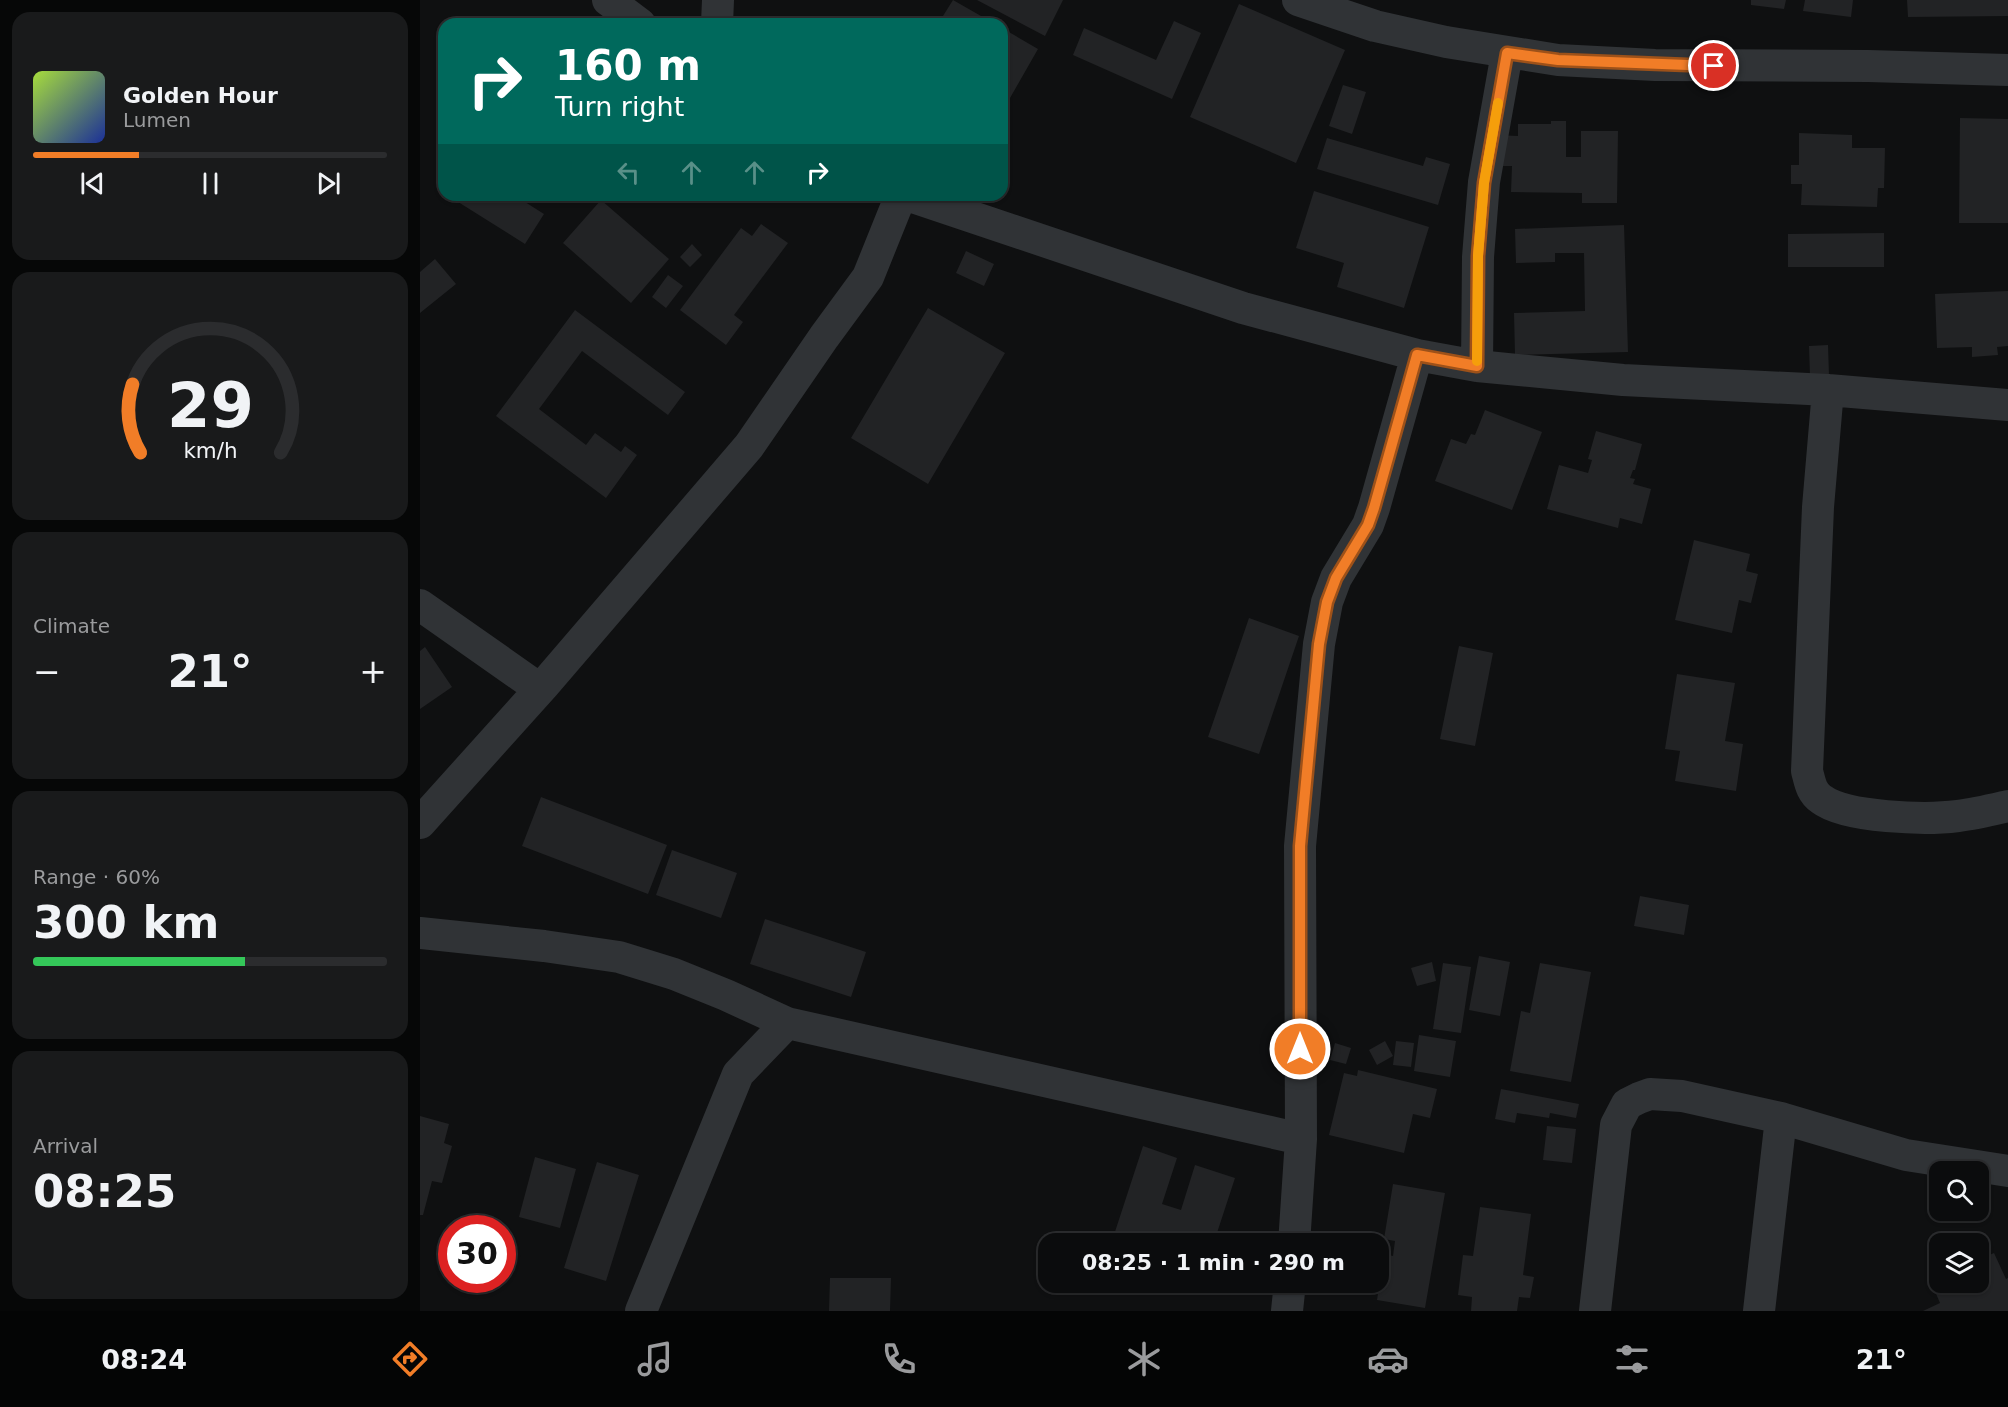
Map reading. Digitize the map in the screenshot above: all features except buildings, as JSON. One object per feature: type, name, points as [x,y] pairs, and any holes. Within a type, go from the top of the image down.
[{"type":"street","points":[[608,0],[632,18]]},
{"type":"street","points":[[717,18],[718,0]]},
{"type":"street","points":[[1298,0],[1374,26],[1507,53],[1558,60],[1655,65],[1868,66],[2008,70]]},
{"type":"street","points":[[1477,366],[1478,256],[1484,183],[1507,53]]},
{"type":"street","points":[[420,823],[544,685],[749,446],[868,277],[899,201]]},
{"type":"street","points":[[925,201],[1243,308],[1417,355],[1477,366],[1623,380],[1828,390],[2008,405]]},
{"type":"street","points":[[1295,1233],[1301,1139],[1300,846],[1319,644],[1327,602],[1336,578],[1368,525],[1374,508],[1417,355]]},
{"type":"street","points":[[1828,390],[1818,507],[1808,737],[1807,771],[1812,790],[1821,800],[1836,807],[1864,814],[1904,817],[1957,816],[2008,806]]},
{"type":"street","points":[[420,605],[534,685],[544,685]]},
{"type":"street","points":[[420,933],[544,946],[619,957],[705,986],[787,1023],[1301,1139]]},
{"type":"street","points":[[640,1311],[738,1074],[787,1023]]},
{"type":"street","points":[[1595,1311],[1616,1125],[1627,1104],[1650,1094],[1682,1096],[1781,1118],[1906,1155],[2008,1171]]},
{"type":"street","points":[[1759,1311],[1781,1118]]},
{"type":"street","points":[[1287,1311],[1289,1293]]},
{"type":"slow traffic","points":[[1477,361],[1478,256],[1484,183],[1498,103]]},
{"type":"route","points":[[1300,1049],[1300,846],[1313,698],[1319,644],[1327,602],[1345,560],[1368,525],[1417,355],[1477,366],[1478,256],[1484,183],[1507,53],[1558,60],[1714,66]]}]
